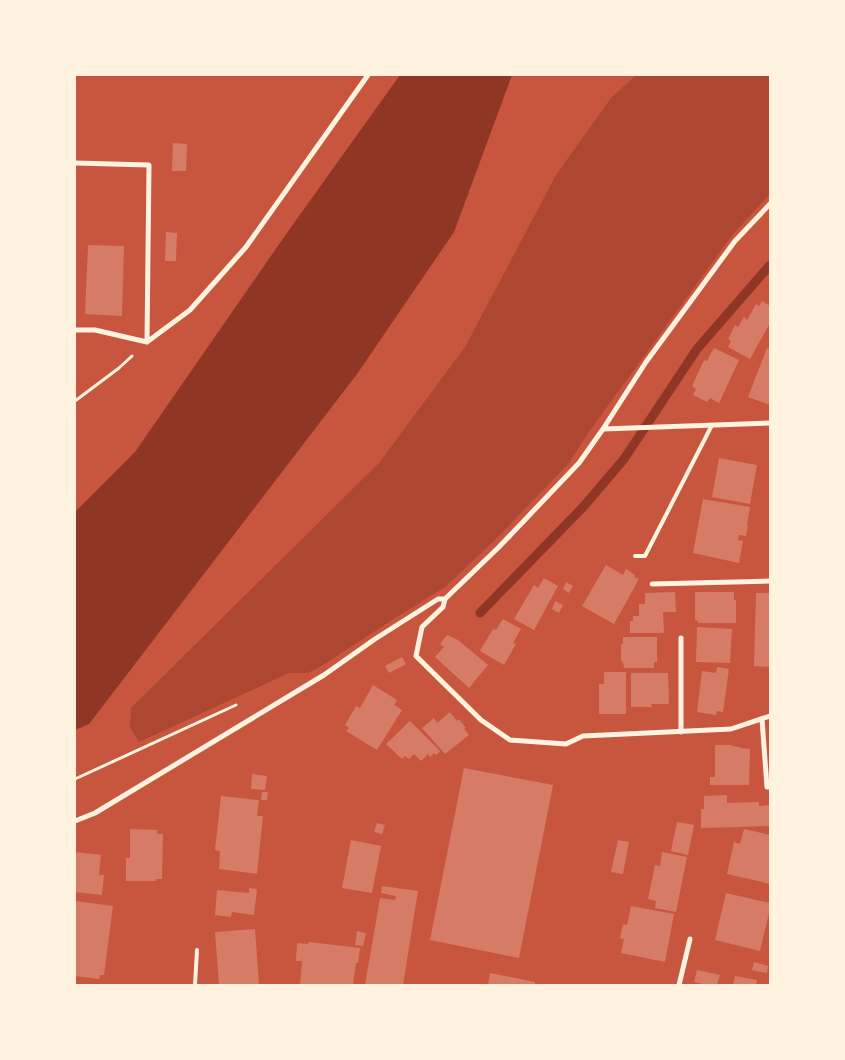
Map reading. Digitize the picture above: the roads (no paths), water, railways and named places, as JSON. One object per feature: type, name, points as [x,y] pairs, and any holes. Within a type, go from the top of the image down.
[{"type":"street","points":[[75,330],[95,330],[147,342],[190,310],[246,247],[368,75]]},
{"type":"street","points":[[75,163],[149,165],[147,342]]},
{"type":"street","points":[[75,821],[95,813],[324,675],[375,639],[438,600],[445,599],[499,548],[579,463],[603,430],[646,362],[735,241],[770,204]]},
{"type":"street","points":[[603,430],[770,423]]},
{"type":"street","points":[[652,584],[770,581]]},
{"type":"street","points":[[445,599],[444,607],[422,627],[416,656],[481,720],[510,740],[566,744],[583,736],[732,729],[770,716]]},
{"type":"street","points":[[681,638],[681,732]]},
{"type":"street","points":[[762,719],[767,787],[770,787]]},
{"type":"street","points":[[679,985],[690,939]]},
{"type":"lane","points":[[635,556],[645,556],[712,425]]},
{"type":"lane","points":[[195,985],[197,950]]},
{"type":"waterway","points":[[480,613],[584,506],[624,459],[697,349],[770,265]]}]
